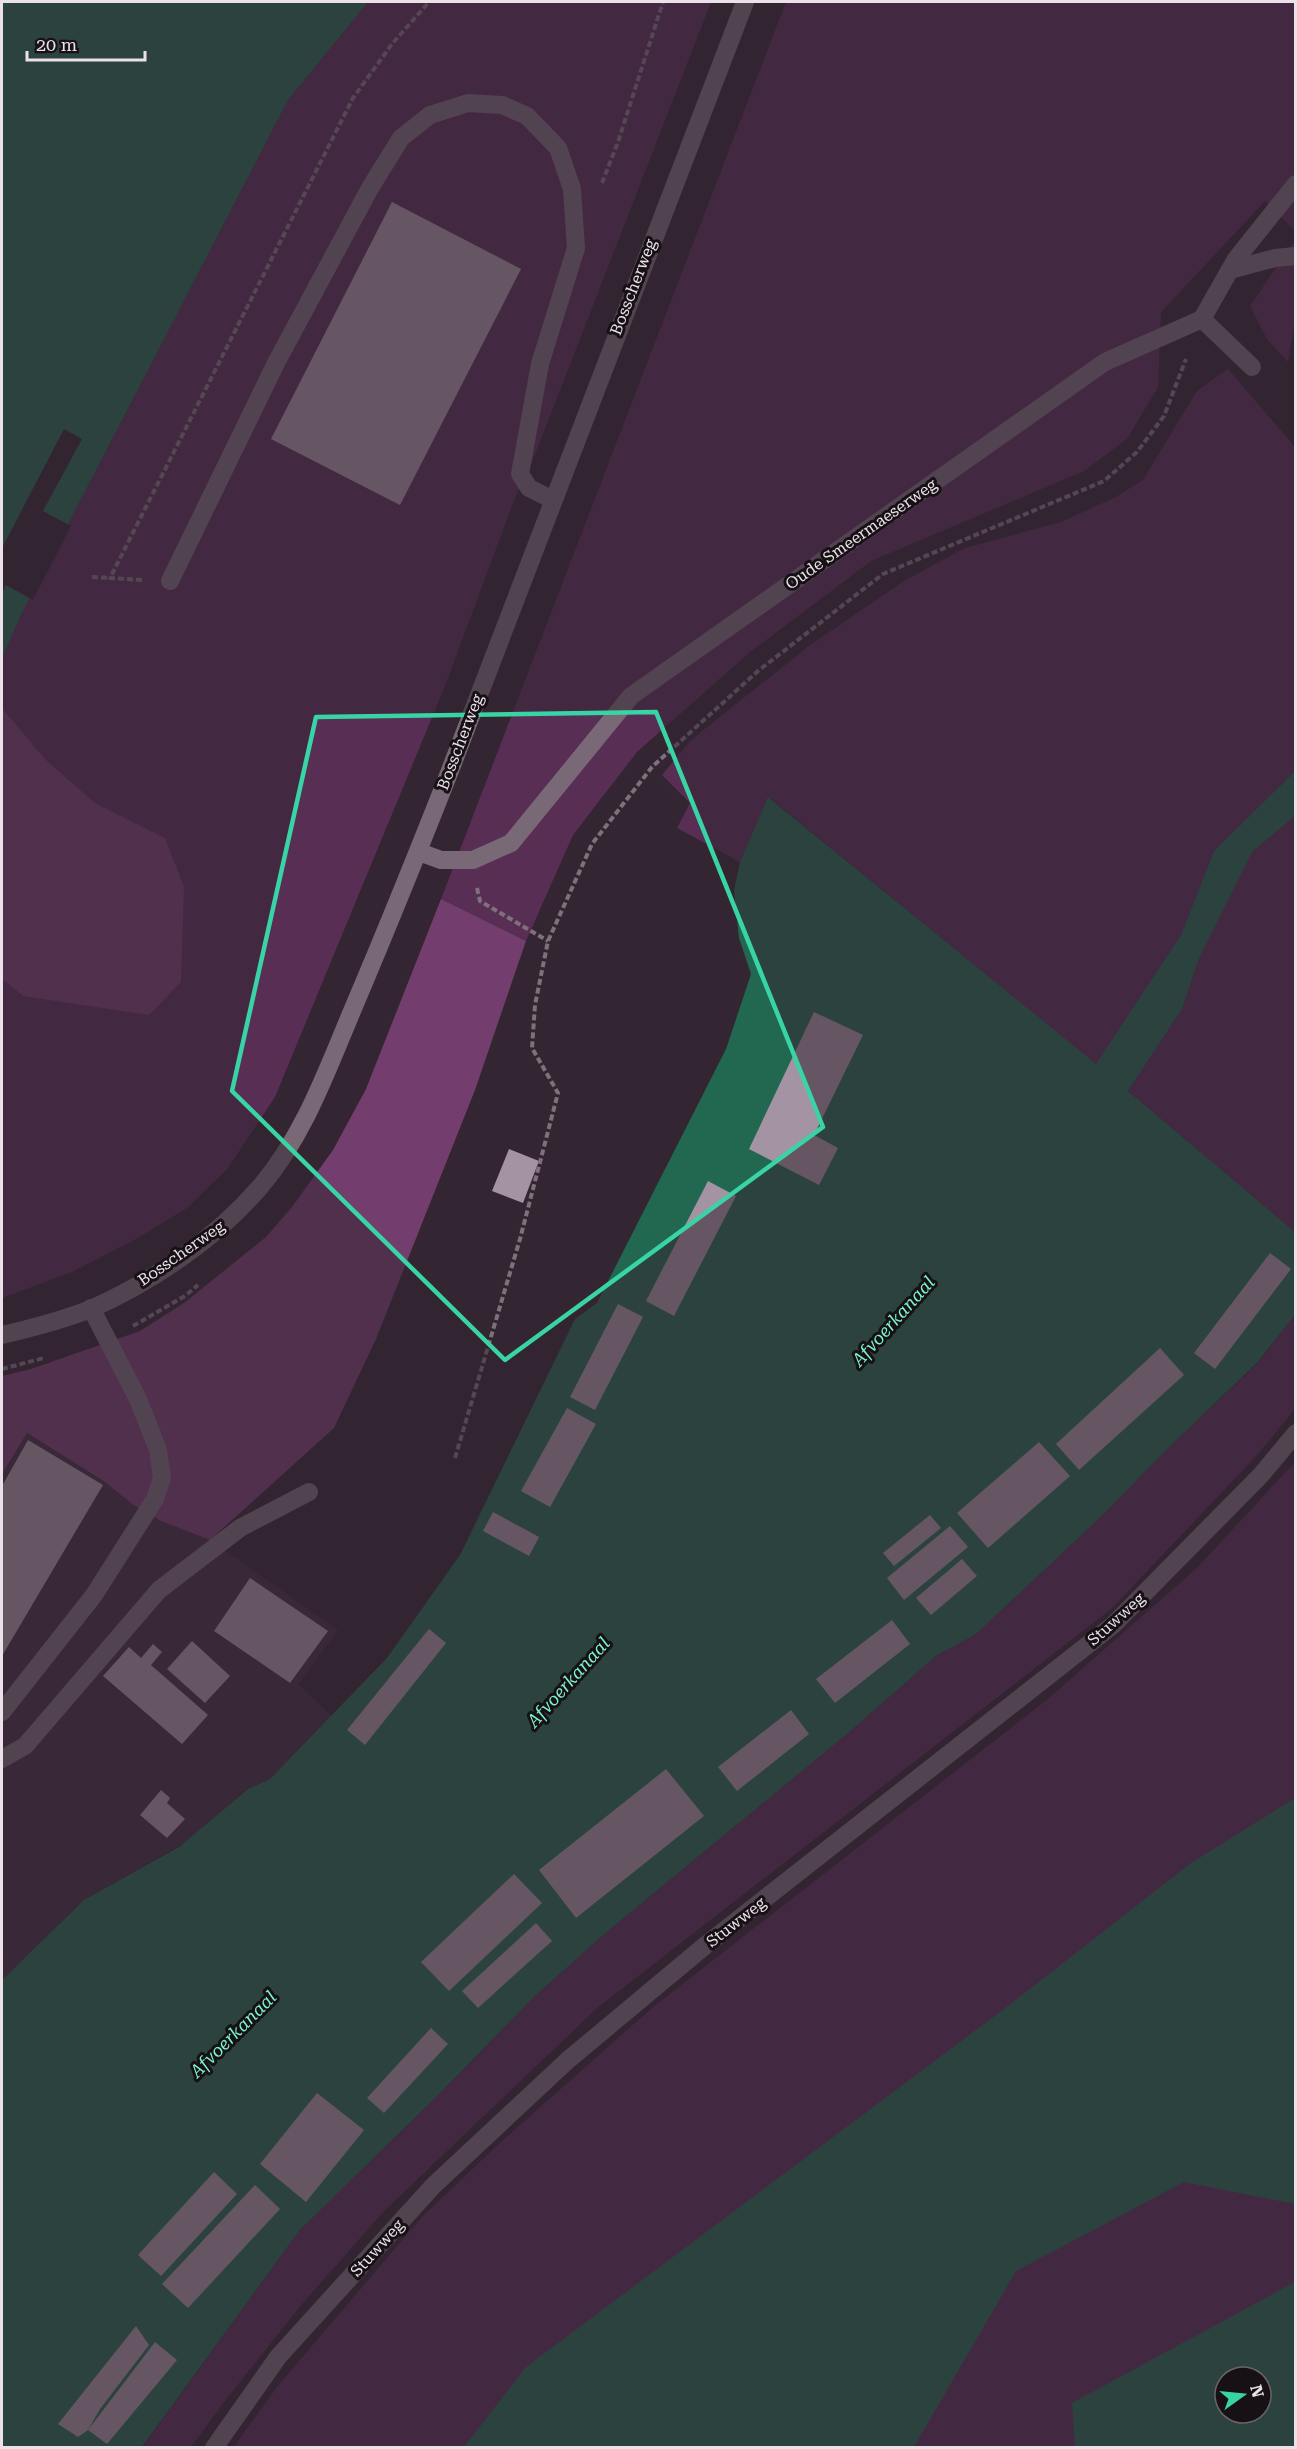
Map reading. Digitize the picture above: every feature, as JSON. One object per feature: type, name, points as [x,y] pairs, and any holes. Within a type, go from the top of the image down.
[{"type":"street","name":"Bosscherweg","points":[[2,1335],[92,1308],[135,1286],[211,1236],[238,1211],[282,1158],[313,1104],[419,852],[551,500],[745,2]]},
{"type":"street","points":[[170,581],[276,363],[370,188],[401,138],[430,115],[468,103],[502,105],[527,116],[558,148],[572,189],[576,248],[540,364],[520,474],[530,488],[551,500]]},
{"type":"street","points":[[1252,367],[1202,319],[1236,259],[1296,184]]},
{"type":"street","points":[[1230,270],[1275,258],[1296,256]]},
{"type":"street","name":"Oude Smeermaeserweg","points":[[419,852],[441,860],[473,860],[511,843],[631,696],[1105,362],[1202,319]]},
{"type":"street","points":[[2,1712],[94,1595],[155,1499],[162,1478],[158,1450],[138,1399],[92,1308]]},
{"type":"street","name":"Stuwweg","points":[[214,2448],[278,2357],[442,2178],[568,2060],[707,1944],[1113,1626],[1261,1475],[1296,1433]]},
{"type":"street","points":[[2,1759],[25,1746],[159,1590],[240,1528],[309,1492]]},
{"type":"path","points":[[110,578],[353,98],[392,44],[429,2]]},
{"type":"path","points":[[602,184],[618,142],[663,2]]},
{"type":"path","points":[[455,1458],[520,1239],[558,1093],[532,1048],[536,1005],[548,941],[592,844],[652,767],[758,671],[883,574],[1104,481],[1137,452],[1164,416],[1202,319]]},
{"type":"path","points":[[92,577],[170,581]]},
{"type":"path","points":[[480,901],[548,941]]},
{"type":"highlighted area","points":[[656,712],[823,1127],[505,1360],[232,1091],[316,717]]},
{"type":"shaded area","points":[[368,2],[711,2],[529,470],[516,495],[445,686],[275,1097],[228,1168],[187,1208],[136,1239],[72,1272],[2,1298],[2,979],[23,996],[165,838],[95,803],[45,759],[2,708],[2,658],[21,615],[288,100]]},
{"type":"shaded area","points":[[786,2],[1295,2],[1295,231],[1265,201],[1161,312],[1158,387],[1127,439],[1084,471],[871,561],[750,652],[637,752],[573,835],[526,941],[441,899]]},
{"type":"shaded area","points":[[1295,240],[1296,312],[1288,362],[1267,339],[1250,306]]},
{"type":"shaded area","points":[[1228,369],[1295,447],[1295,771],[1214,851],[1181,935],[1096,1065],[769,797],[740,862],[677,828],[690,803],[662,775],[691,740],[809,646],[904,581],[965,548],[1061,522],[1116,497],[1143,480],[1197,391]]},
{"type":"shaded area","points":[[2,708],[45,759],[95,803],[165,838],[184,887],[181,982],[149,1015],[23,996],[2,979]]},
{"type":"shaded area","points":[[1295,816],[1295,1232],[1128,1091],[1182,1009],[1199,958],[1252,852]]},
{"type":"shaded area","points":[[441,899],[526,941],[475,1090],[376,1339],[334,1428],[210,1540],[161,1521],[132,1504],[105,1482],[27,1433],[2,1474],[2,1376],[31,1369],[140,1331],[184,1303],[266,1237],[292,1207],[333,1150],[366,1089]]},
{"type":"shaded area","points":[[1295,1315],[1295,1409],[1258,1454],[1111,1609],[597,2008],[383,2212],[302,2304],[191,2447],[142,2448],[299,2231],[537,1994],[609,1930],[847,1734],[936,1656],[976,1634],[1107,1511],[1160,1456],[1257,1364]]},
{"type":"shaded area","points":[[26,1433],[105,1482],[132,1504],[161,1521],[210,1540],[338,1630],[298,1684],[333,1717],[270,1779],[247,1789],[186,1842],[84,1900],[2,1980],[2,1474]]},
{"type":"shaded area","points":[[1295,1462],[1295,2447],[233,2448],[277,2387],[423,2216],[502,2141],[652,2008],[1048,1699],[1197,1568]]},
{"type":"water","points":[[2,2],[368,2],[288,100],[21,615],[2,658]]},
{"type":"water","name":"Afvoerkanaal","points":[[1295,771],[1295,816],[1252,852],[1199,958],[1182,1009],[1128,1091],[1295,1232],[1295,1315],[1257,1363],[1160,1456],[1107,1511],[976,1634],[936,1656],[847,1734],[609,1930],[537,1994],[299,2231],[142,2447],[2,2448],[2,1980],[84,1900],[179,1847],[248,1789],[270,1779],[387,1658],[460,1555],[575,1319],[597,1303],[726,1049],[751,974],[739,938],[734,890],[740,862],[768,797],[1096,1064],[1181,935],[1214,851]]},
{"type":"water","points":[[1295,1798],[1295,2204],[1184,2182],[1016,2271],[914,2447],[464,2447],[526,2367],[1004,2009],[1191,1863]]},
{"type":"water","points":[[1295,2282],[1295,2447],[1075,2447],[1072,2403]]},
{"type":"pier","points":[[64,429],[82,439],[43,511],[71,526],[33,600],[6,585],[2,593],[2,548]]},
{"type":"building","points":[[392,202],[521,269],[400,505],[271,439]]},
{"type":"building","points":[[814,1012],[863,1035],[814,1135],[838,1148],[819,1185],[749,1149]]},
{"type":"building","points":[[509,1149],[539,1161],[523,1203],[492,1191]]},
{"type":"building","points":[[708,1181],[736,1196],[674,1316],[646,1301]]},
{"type":"building","points":[[1270,1253],[1291,1269],[1215,1369],[1194,1353]]},
{"type":"building","points":[[618,1304],[643,1317],[595,1410],[570,1397]]},
{"type":"building","points":[[1160,1348],[1184,1375],[1079,1470],[1056,1444]]},
{"type":"building","points":[[567,1408],[596,1424],[550,1507],[521,1491]]},
{"type":"building","points":[[28,1440],[103,1485],[2,1656],[2,1486]]},
{"type":"building","points":[[1039,1442],[1070,1476],[988,1548],[957,1513]]},
{"type":"building","points":[[493,1512],[539,1537],[529,1556],[483,1531]]},
{"type":"building","points":[[930,1515],[941,1528],[894,1566],[883,1553]]},
{"type":"building","points":[[950,1526],[968,1547],[904,1600],[887,1578]]},
{"type":"building","points":[[962,1559],[977,1576],[931,1615],[916,1598]]},
{"type":"building","points":[[250,1578],[328,1631],[290,1683],[214,1631]]},
{"type":"building","points":[[892,1620],[910,1644],[835,1703],[816,1679]]},
{"type":"building","points":[[429,1629],[446,1643],[365,1745],[347,1730]]},
{"type":"building","points":[[192,1641],[230,1676],[205,1703],[167,1669]]},
{"type":"building","points":[[153,1644],[162,1652],[151,1665],[208,1715],[182,1744],[103,1676],[129,1647],[141,1658]]},
{"type":"building","points":[[791,1710],[809,1734],[737,1791],[718,1767]]},
{"type":"building","points":[[666,1769],[704,1816],[576,1918],[539,1870]]},
{"type":"building","points":[[161,1790],[170,1798],[167,1803],[185,1819],[167,1838],[140,1815]]},
{"type":"building","points":[[514,1874],[542,1903],[449,1991],[421,1962]]},
{"type":"building","points":[[536,1923],[552,1941],[478,2008],[462,1991]]},
{"type":"building","points":[[431,2028],[448,2044],[384,2113],[367,2098]]},
{"type":"building","points":[[317,2093],[364,2130],[306,2202],[260,2164]]},
{"type":"building","points":[[214,2172],[237,2194],[161,2276],[138,2255]]},
{"type":"building","points":[[255,2185],[280,2209],[188,2308],[162,2284]]},
{"type":"building","points":[[136,2326],[149,2345],[100,2409],[88,2430],[78,2437],[58,2424]]},
{"type":"building","points":[[155,2342],[177,2360],[107,2444],[88,2430]]}]
